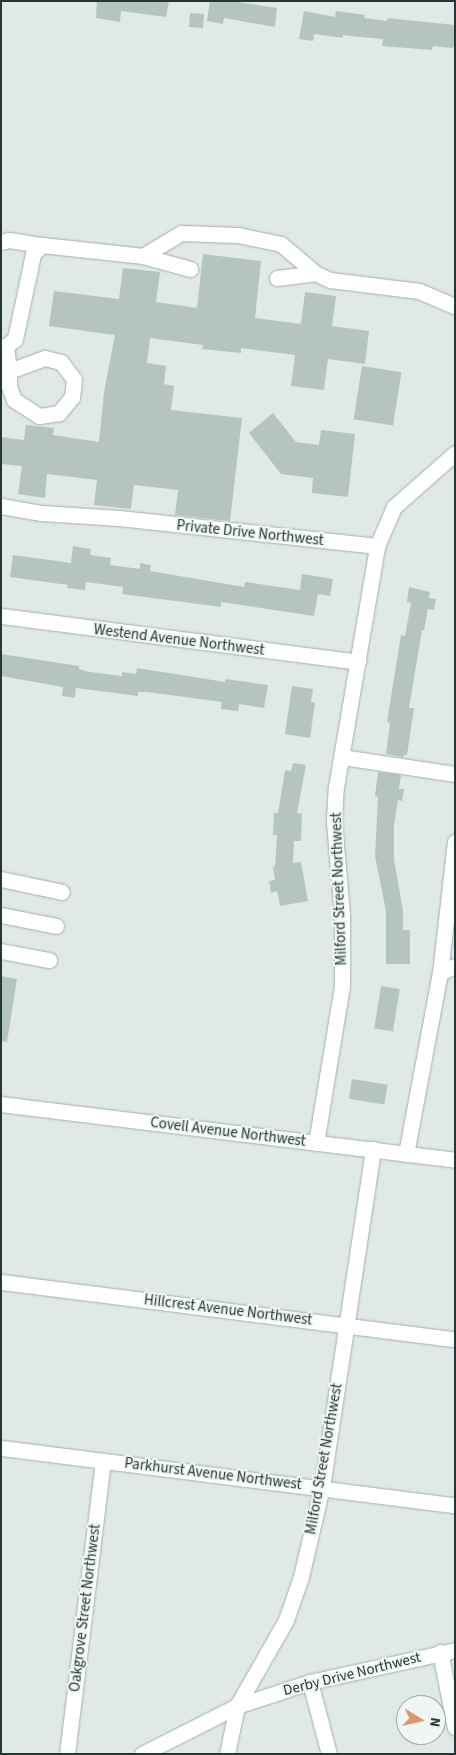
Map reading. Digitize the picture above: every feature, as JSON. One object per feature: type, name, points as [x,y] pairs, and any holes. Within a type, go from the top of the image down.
[{"type":"street","points":[[143,256],[181,233],[238,235],[281,244],[315,273],[330,280],[419,291],[455,306]]},
{"type":"street","points":[[1,242],[9,240],[143,256],[190,269]]},
{"type":"street","points":[[9,371],[45,358],[61,362],[74,379],[72,397],[59,413],[39,416],[14,400],[9,386],[9,371],[3,346],[15,338],[33,254],[42,245]]},
{"type":"street","points":[[277,278],[315,273]]},
{"type":"street","points":[[376,546],[394,508],[455,453]]},
{"type":"street","name":"Private Drive Northwest","points":[[1,506],[41,513],[119,518],[376,546]]},
{"type":"street","name":"Milford Street Northwest","points":[[316,1143],[342,986],[342,915],[334,821],[342,757],[376,546]]},
{"type":"street","name":"Westend Avenue Northwest","points":[[1,616],[358,662]]},
{"type":"street","points":[[342,757],[455,774]]},
{"type":"street","points":[[406,1154],[447,974],[455,842]]},
{"type":"street","points":[[1,879],[62,892]]},
{"type":"street","points":[[1,915],[56,926]]},
{"type":"street","points":[[1,951],[49,960]]},
{"type":"street","points":[[447,974],[455,966]]},
{"type":"street","name":"Covell Avenue Northwest","points":[[1,1104],[455,1160]]},
{"type":"street","name":"Milford Street Northwest","points":[[227,1754],[237,1706],[286,1620],[301,1577],[322,1487],[373,1149]]},
{"type":"street","name":"Hillcrest Avenue Northwest","points":[[1,1282],[455,1339]]},
{"type":"street","name":"Parkhurst Avenue Northwest","points":[[1,1448],[455,1504]]},
{"type":"street","name":"Oakgrove Street Northwest","points":[[67,1754],[103,1462]]},
{"type":"street","points":[[447,1651],[455,1728]]},
{"type":"street","name":"Derby Drive Northwest","points":[[142,1754],[237,1706],[310,1682],[447,1651]]},
{"type":"street","points":[[310,1682],[329,1754]]},
{"type":"building","points":[[97,1],[169,1],[166,17],[121,11],[120,22],[96,18]]},
{"type":"building","points":[[210,1],[230,1],[277,8],[275,27],[224,18],[223,24],[207,21]]},
{"type":"building","points":[[304,11],[335,17],[336,11],[365,15],[364,18],[387,21],[387,18],[455,25],[455,42],[453,48],[433,46],[432,50],[382,46],[383,39],[343,35],[343,38],[314,34],[313,41],[299,39]]},
{"type":"building","points":[[190,13],[204,14],[203,28],[189,27]]},
{"type":"building","points":[[203,254],[261,261],[255,318],[301,324],[305,292],[336,296],[332,326],[369,331],[365,364],[328,359],[324,390],[291,386],[295,355],[241,348],[241,353],[202,349],[203,345],[150,338],[147,363],[166,366],[164,384],[174,386],[171,410],[242,418],[230,521],[175,515],[178,490],[134,485],[131,509],[94,505],[97,480],[47,474],[45,498],[18,494],[22,466],[1,464],[1,437],[24,440],[26,425],[54,428],[53,435],[99,442],[104,392],[115,335],[49,326],[54,291],[119,299],[123,268],[160,272],[156,302],[197,308]]},
{"type":"building","points":[[362,366],[402,372],[393,426],[354,419]]},
{"type":"building","points":[[273,413],[296,442],[319,445],[321,430],[355,434],[348,497],[312,493],[313,478],[281,474],[249,433]]},
{"type":"building","points":[[73,546],[91,549],[90,555],[111,558],[110,565],[140,569],[140,563],[151,565],[150,571],[244,587],[245,582],[300,590],[302,574],[333,579],[330,596],[318,594],[314,616],[221,602],[221,607],[122,594],[123,587],[86,582],[85,590],[67,588],[68,585],[10,577],[13,555],[71,563]]},
{"type":"building","points":[[409,587],[430,592],[429,598],[436,599],[434,610],[428,609],[424,630],[422,630],[409,708],[414,708],[407,755],[403,757],[386,754],[390,723],[387,722],[401,635],[405,636],[411,603],[407,602]]},
{"type":"building","points":[[1,654],[79,666],[79,669],[90,672],[122,676],[122,672],[136,674],[137,668],[225,682],[225,679],[268,685],[264,708],[239,704],[238,711],[221,709],[222,702],[147,692],[138,692],[138,696],[76,688],[75,698],[62,696],[63,687],[1,676]]},
{"type":"building","points":[[292,686],[313,689],[311,702],[315,703],[310,738],[285,734]]},
{"type":"building","points":[[293,763],[306,765],[297,813],[302,814],[301,841],[294,841],[293,863],[301,862],[308,901],[280,906],[277,891],[271,893],[269,881],[275,880],[273,867],[275,866],[277,835],[273,835],[274,813],[278,813],[285,770],[291,771]]},
{"type":"building","points":[[378,772],[401,775],[399,789],[404,789],[402,801],[398,800],[394,825],[394,860],[403,910],[403,930],[410,930],[410,964],[386,964],[386,911],[375,856],[378,797],[375,796]]},
{"type":"building","points":[[1,976],[17,979],[7,1042],[1,1041]]},
{"type":"building","points":[[381,986],[400,989],[393,1031],[374,1028]]},
{"type":"building","points":[[352,1079],[388,1085],[384,1104],[349,1099]]}]
